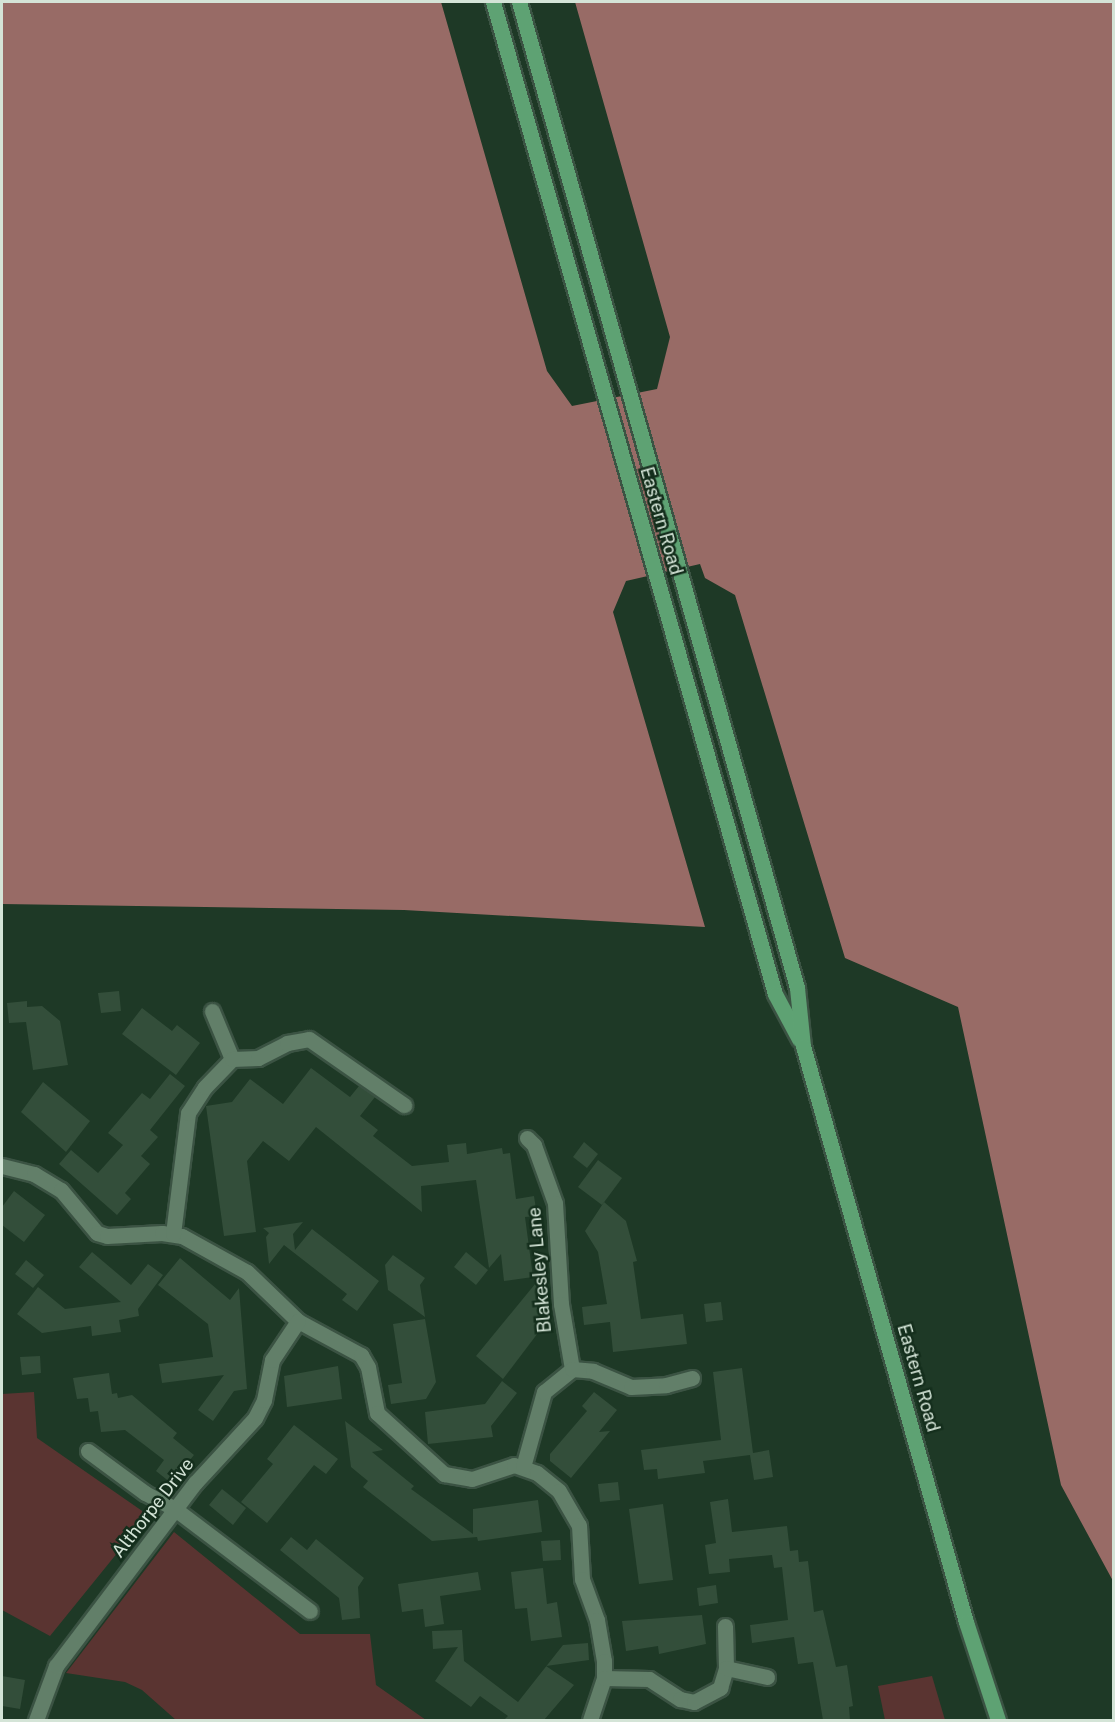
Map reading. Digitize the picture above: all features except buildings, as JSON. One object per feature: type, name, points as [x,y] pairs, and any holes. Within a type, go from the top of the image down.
[{"type":"main road","name":"Eastern Road","points":[[493,2],[775,994],[803,1046]]},
{"type":"main road","name":"Eastern Road","points":[[519,2],[797,987],[803,1046],[966,1622],[998,1720]]},
{"type":"street","points":[[212,1011],[232,1059]]},
{"type":"street","points":[[173,1234],[188,1113],[211,1080],[232,1059],[258,1058],[287,1043],[309,1040],[404,1105]]},
{"type":"street","name":"Blakesley Lane","points":[[527,1138],[534,1145],[555,1203],[561,1304],[572,1369]]},
{"type":"street","points":[[2,1155],[2,1166],[34,1174],[61,1190],[97,1233],[132,1237],[173,1234],[248,1272],[298,1322],[348,1346],[368,1367],[377,1413],[444,1474],[464,1480],[505,1465],[523,1467],[559,1491],[579,1525],[582,1580],[600,1632],[604,1678],[590,1720]]},
{"type":"street","name":"Althorpe Drive","points":[[36,1720],[56,1666],[175,1509],[255,1418],[264,1400],[272,1360],[298,1322]]},
{"type":"street","points":[[523,1467],[544,1392],[572,1369],[593,1371],[631,1387],[692,1378]]},
{"type":"street","points":[[88,1451],[145,1493],[175,1509],[310,1611]]},
{"type":"street","points":[[604,1678],[649,1679],[681,1699],[694,1702],[720,1688],[726,1668],[725,1626]]},
{"type":"street","points":[[726,1668],[767,1677]]},
{"type":"shaded area","points":[[2,2],[441,2],[547,371],[572,406],[657,389],[670,337],[575,2],[1113,2],[1113,1581],[1061,1485],[958,1007],[845,958],[735,595],[705,578],[700,564],[626,581],[613,612],[705,927],[404,910],[2,904]]},
{"type":"shaded area","points":[[34,1392],[37,1438],[148,1515],[50,1636],[2,1610],[2,1394]]},
{"type":"shaded area","points":[[174,1532],[300,1634],[370,1634],[376,1685],[426,1720],[176,1720],[142,1690],[125,1682],[66,1673]]},
{"type":"shaded area","points":[[932,1676],[945,1720],[885,1720],[878,1686]]}]
